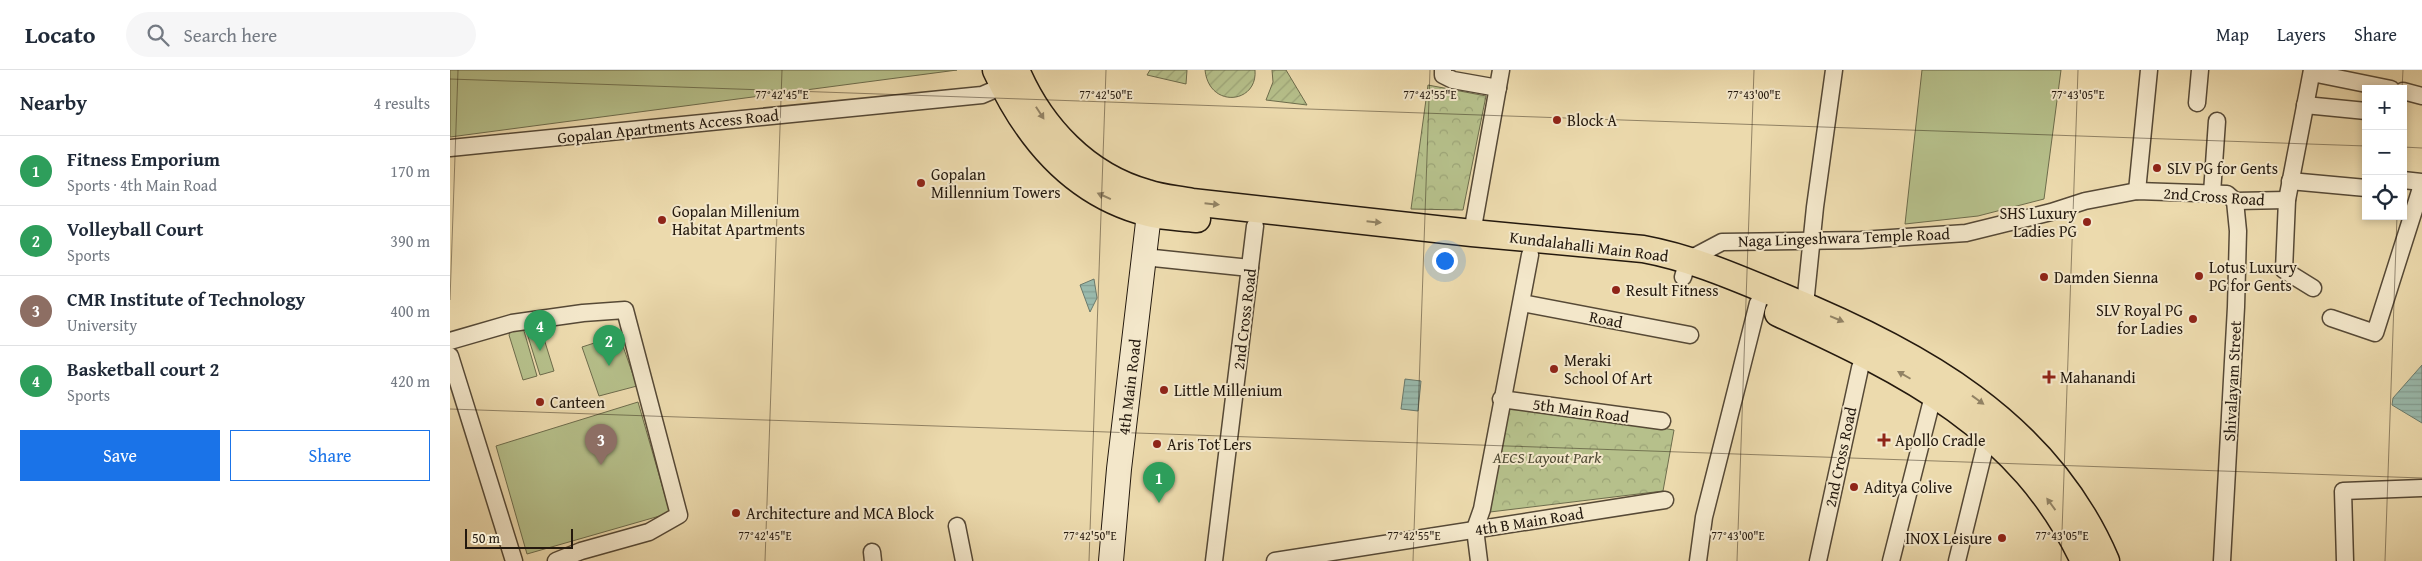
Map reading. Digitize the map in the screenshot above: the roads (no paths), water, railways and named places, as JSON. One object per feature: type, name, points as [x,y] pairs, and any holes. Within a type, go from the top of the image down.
[{"type":"main road","name":"Kundalahalli Main Road","points":[[1005,75],[1024,122],[1038,141],[1079,181],[1094,192],[1149,214],[1530,255],[1686,268],[1805,305],[1861,330],[1913,357],[1945,377],[1991,411],[2024,441],[2051,471],[2093,532],[2106,561]]},
{"type":"main road","name":"Kundalahalli Main Road","points":[[1005,75],[1022,85],[1042,116],[1064,144],[1091,167],[1110,179],[1147,194],[1192,202],[1643,250],[1686,268],[1866,354],[1934,392],[1988,434],[2038,485],[2061,517],[2084,561]]},
{"type":"street","points":[[1443,70],[1443,75],[1453,80],[1498,88]]},
{"type":"street","points":[[1472,233],[1501,70]]},
{"type":"street","points":[[1805,305],[1815,207],[1834,70]]},
{"type":"street","points":[[2137,191],[2148,70]]},
{"type":"street","points":[[2197,102],[2200,70]]},
{"type":"street","points":[[2312,71],[2374,85]]},
{"type":"street","name":"2nd Cross Road","points":[[2137,191],[2227,194],[2236,201],[2287,200],[2312,71]]},
{"type":"street","name":"Gopalan Apartments Access Road","points":[[450,148],[982,95],[1005,75]]},
{"type":"street","points":[[2407,92],[2422,96]]},
{"type":"street","points":[[2305,105],[2362,111]]},
{"type":"street","points":[[2212,193],[2217,121]]},
{"type":"street","points":[[2290,181],[2362,188]]},
{"type":"street","points":[[2330,318],[2375,333],[2422,184],[2407,181]]},
{"type":"street","name":"Naga Lingeshwara Temple Road","points":[[1686,268],[1722,242],[1862,240],[1966,233],[2052,212],[2084,201],[2137,191]]},
{"type":"street","points":[[2287,200],[2284,270],[2313,288]]},
{"type":"street","name":"Shivalayam Street","points":[[2222,561],[2236,301],[2238,231],[2236,201]]},
{"type":"street","name":"4th Main Road","points":[[1111,561],[1119,469],[1149,214]]},
{"type":"street","name":"2nd Cross Road","points":[[1214,561],[1256,226]]},
{"type":"street","points":[[1479,561],[1475,529],[1482,509],[1501,399],[1522,303],[1530,255]]},
{"type":"street","points":[[1144,257],[1250,268]]},
{"type":"street","name":"Road","points":[[1522,303],[1690,335]]},
{"type":"street","points":[[1698,561],[1704,517],[1758,303]]},
{"type":"street","points":[[450,341],[512,322],[625,310],[679,515],[649,532],[580,551],[556,561]]},
{"type":"street","name":"2nd Cross Road","points":[[1818,561],[1860,368],[1866,354]]},
{"type":"street","points":[[450,356],[514,561]]},
{"type":"street","points":[[1891,561],[1934,392]]},
{"type":"street","name":"5th Main Road","points":[[1501,399],[1662,421]]},
{"type":"street","points":[[1957,561],[1988,434]]},
{"type":"street","points":[[2345,561],[2343,491],[2422,488]]},
{"type":"street","name":"4th B Main Road","points":[[1275,561],[1664,500]]},
{"type":"street","points":[[957,526],[964,561]]},
{"type":"place","name":"Block A","points":[[1557,120]]},
{"type":"place","name":"SLV PG for Gents","points":[[2157,168]]},
{"type":"place","name":"Gopalan Millennium Towers","points":[[921,183]]},
{"type":"place","name":"Gopalan Millenium Habitat Apartments","points":[[662,220]]},
{"type":"place","name":"SHS Luxury Ladies PG","points":[[2087,222]]},
{"type":"place","name":"Lotus Luxury PG for Gents","points":[[2199,276]]},
{"type":"place","name":"Damden Sienna","points":[[2044,277]]},
{"type":"place","name":"Result Fitness","points":[[1616,290]]},
{"type":"place","name":"SLV Royal PG for Ladies","points":[[2193,319]]},
{"type":"place","name":"Basketball court 2","points":[[540,351]]},
{"type":"place","name":"Volleyball Court","points":[[609,366]]},
{"type":"place","name":"Meraki School Of Art","points":[[1554,369]]},
{"type":"place","name":"Mahanandi","points":[[2049,377]]},
{"type":"place","name":"Little Millenium","points":[[1164,390]]},
{"type":"place","name":"Canteen","points":[[540,402]]},
{"type":"place","name":"Apollo Cradle","points":[[1884,440]]},
{"type":"place","name":"Aris Tot Lers","points":[[1157,444]]},
{"type":"place","name":"CMR Institute of Technology","points":[[601,465]]},
{"type":"place","name":"Aditya Colive","points":[[1854,487]]},
{"type":"place","name":"Fitness Emporium","points":[[1159,503]]},
{"type":"place","name":"Architecture and MCA Block","points":[[736,513]]},
{"type":"place","name":"INOX Leisure","points":[[2002,538]]},
{"type":"park label","name":"AECS Layout Park","points":[[1547,457]]}]
